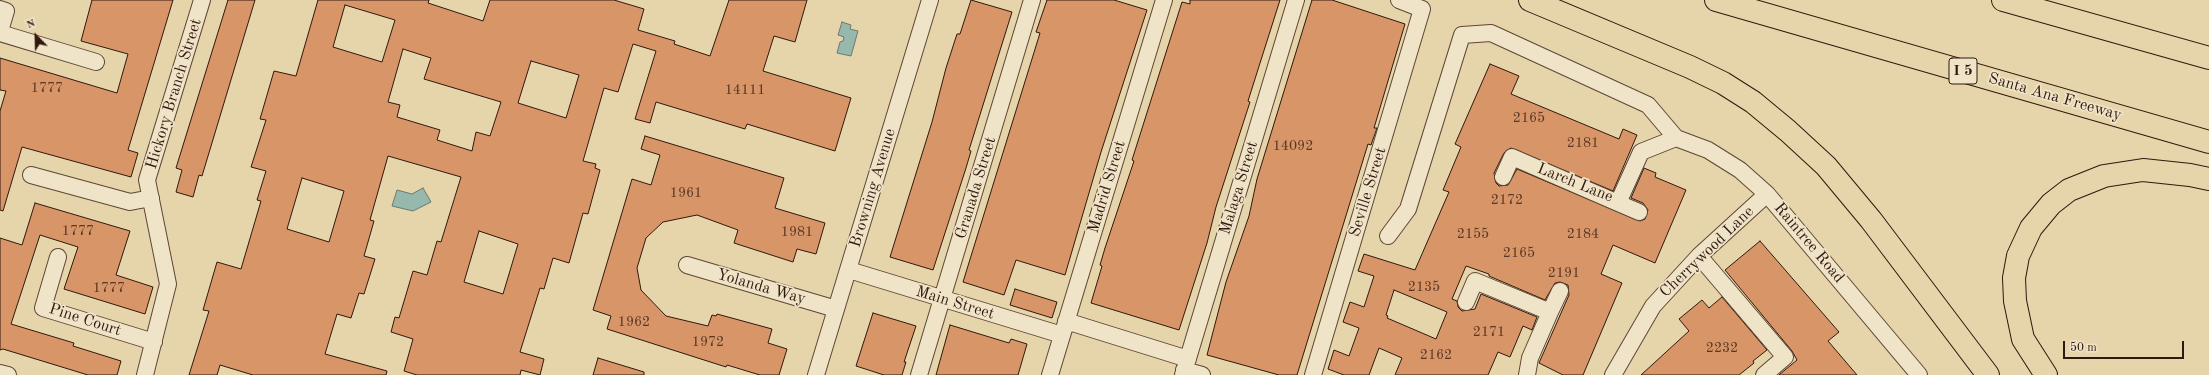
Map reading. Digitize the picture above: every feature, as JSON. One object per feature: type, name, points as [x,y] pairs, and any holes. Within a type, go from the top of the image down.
[{"type":"highway","points":[[1530,0],[1690,67],[1723,83],[1753,102],[1788,131],[1826,166],[1871,220],[1988,375]]},
{"type":"highway","name":"Santa Ana Freeway","points":[[1716,0],[2209,142]]},
{"type":"highway","points":[[2003,0],[2209,58]]},
{"type":"highway","points":[[2046,375],[2023,339],[2015,301],[2014,278],[2018,256],[2031,228],[2051,204],[2068,190],[2104,176],[2143,170],[2209,179]]},
{"type":"street","name":"Hickory Branch Street","points":[[145,375],[168,284],[147,180],[202,0]]},
{"type":"street","name":"Browning Avenue","points":[[816,375],[930,0]]},
{"type":"street","name":"Granada Street","points":[[919,375],[1032,0]]},
{"type":"street","name":"Madrid Street","points":[[1050,375],[1164,0]]},
{"type":"street","name":"Malaga Street","points":[[1185,368],[1296,0]]},
{"type":"street","name":"Seville Street","points":[[1313,375],[1422,9],[1399,0]]},
{"type":"street","points":[[0,9],[6,11],[0,32],[96,62]]},
{"type":"street","points":[[1388,236],[1408,209],[1462,35],[1491,33],[1648,105],[1676,138]]},
{"type":"street","name":"Raintree Road","points":[[1676,138],[1708,150],[1740,170],[1767,194],[1919,375]]},
{"type":"street","name":"Larch Lane","points":[[1504,177],[1512,157],[1618,203],[1641,152],[1676,138]]},
{"type":"street","points":[[31,175],[130,202],[151,198]]},
{"type":"street","name":"Cherrywood Lane","points":[[1613,375],[1653,306],[1699,256],[1767,194]]},
{"type":"street","points":[[1618,203],[1639,212]]},
{"type":"street","points":[[1699,256],[1785,357],[1764,375]]},
{"type":"street","name":"Pine Court","points":[[58,257],[43,308],[154,342]]},
{"type":"street","name":"Yolanda Way","points":[[687,265],[836,309]]},
{"type":"street","name":"Main Street","points":[[849,270],[942,299],[1064,328],[1202,375]]},
{"type":"street","points":[[1466,302],[1475,281],[1550,312]]},
{"type":"street","points":[[1527,375],[1530,358],[1560,291]]},
{"type":"street","points":[[0,373],[8,375]]},
{"type":"water","points":[[842,22],[851,25],[850,29],[858,31],[851,56],[837,53],[840,42],[843,41],[844,37],[838,35]]},
{"type":"water","points":[[423,188],[431,202],[413,211],[392,206],[397,190],[412,194]]},
{"type":"building","points":[[92,0],[173,0],[128,150],[138,153],[131,177],[22,147],[3,211],[0,210],[0,111],[6,91],[0,90],[0,58],[117,93],[128,54],[81,41]]},
{"type":"building","points":[[228,0],[255,0],[202,176],[199,175],[193,197],[176,192],[182,170],[176,168]]},
{"type":"building","points":[[318,0],[429,0],[428,3],[483,21],[490,0],[614,0],[644,9],[638,30],[675,41],[674,44],[710,56],[729,0],[807,0],[795,42],[774,36],[763,71],[851,98],[835,151],[747,124],[745,129],[656,102],[650,123],[635,119],[656,51],[633,44],[618,92],[604,88],[583,161],[596,164],[595,168],[600,170],[588,214],[583,213],[569,263],[553,258],[544,289],[540,288],[520,352],[544,359],[540,375],[521,370],[520,375],[417,375],[404,371],[413,339],[391,332],[395,317],[399,318],[413,271],[427,275],[437,241],[441,242],[461,177],[388,156],[370,220],[374,221],[364,256],[375,259],[364,294],[359,293],[351,318],[337,314],[325,354],[387,371],[386,375],[253,375],[220,365],[217,375],[189,375],[209,311],[203,310],[217,262],[241,269],[261,201],[257,200],[266,171],[251,167],[266,120],[260,119],[274,71],[296,76]],"holes":[[[345,5],[395,20],[382,62],[333,47]],[[403,49],[431,58],[424,79],[501,102],[490,136],[476,132],[472,151],[437,140],[440,130],[397,117],[400,105],[388,102]],[[531,61],[579,75],[566,118],[518,103]],[[302,178],[344,191],[329,242],[287,229]],[[479,231],[518,244],[503,294],[464,282]]]},
{"type":"building","points":[[971,0],[1012,12],[969,150],[971,151],[966,168],[933,270],[890,257],[932,122],[946,68],[957,34],[960,34]]},
{"type":"building","points":[[1047,0],[1114,0],[1147,10],[1101,152],[1065,275],[1016,260],[1004,295],[963,282],[1040,33],[1036,32]]},
{"type":"building","points":[[1190,0],[1280,0],[1248,101],[1250,102],[1216,207],[1207,243],[1179,330],[1091,303],[1102,266],[1100,265],[1105,248],[1134,161],[1132,160],[1182,2],[1190,4]]},
{"type":"building","points":[[1312,0],[1332,0],[1405,24],[1374,128],[1377,128],[1371,145],[1368,144],[1297,375],[1279,375],[1207,355],[1226,282],[1249,216],[1257,179]]},
{"type":"building","points":[[1490,64],[1519,76],[1511,94],[1619,139],[1623,129],[1637,135],[1613,191],[1511,148],[1504,153],[1494,173],[1496,183],[1499,186],[1508,185],[1517,169],[1640,221],[1645,219],[1648,210],[1643,203],[1631,198],[1644,168],[1656,173],[1655,177],[1686,190],[1655,263],[1613,245],[1601,274],[1622,283],[1583,375],[1563,375],[1539,363],[1569,295],[1568,285],[1560,282],[1555,283],[1545,300],[1489,276],[1489,274],[1466,266],[1452,299],[1457,301],[1458,307],[1462,311],[1475,309],[1481,294],[1537,317],[1532,330],[1523,326],[1510,357],[1498,352],[1488,375],[1395,375],[1402,358],[1379,348],[1369,375],[1344,375],[1328,369],[1334,350],[1349,356],[1359,328],[1343,322],[1350,302],[1364,307],[1374,276],[1358,271],[1364,254],[1415,270],[1449,192],[1443,190],[1461,147],[1455,144]],"holes":[[[1394,290],[1447,312],[1436,339],[1387,318],[1388,316],[1386,315]]]},
{"type":"building","points":[[645,136],[784,178],[775,208],[825,223],[816,254],[797,249],[793,262],[734,243],[738,230],[697,215],[663,222],[646,238],[637,268],[641,290],[666,316],[708,326],[712,315],[716,316],[717,314],[772,329],[768,343],[787,349],[779,375],[760,375],[727,365],[726,367],[607,329],[611,316],[593,310],[632,179],[651,185],[660,155],[641,149]]},
{"type":"building","points":[[35,203],[130,231],[116,275],[153,287],[145,314],[64,289],[78,247],[40,235],[11,324],[74,343],[73,346],[121,361],[117,375],[88,375],[3,349],[0,350],[0,238],[22,245]]},
{"type":"building","points":[[1760,241],[1839,332],[1828,341],[1857,375],[1779,375],[1797,360],[1792,351],[1725,270]]},
{"type":"building","points":[[1015,289],[1057,302],[1052,318],[1010,305]]},
{"type":"building","points":[[1722,297],[1767,350],[1753,361],[1754,363],[1739,375],[1641,375],[1689,331],[1679,319],[1702,300],[1709,308]]},
{"type":"building","points":[[873,313],[916,326],[904,362],[906,362],[902,375],[884,375],[856,366]]},
{"type":"building","points":[[950,325],[1009,343],[1011,339],[1027,344],[1018,375],[936,375]]},
{"type":"building","points":[[598,358],[644,372],[644,375],[593,375]]}]
